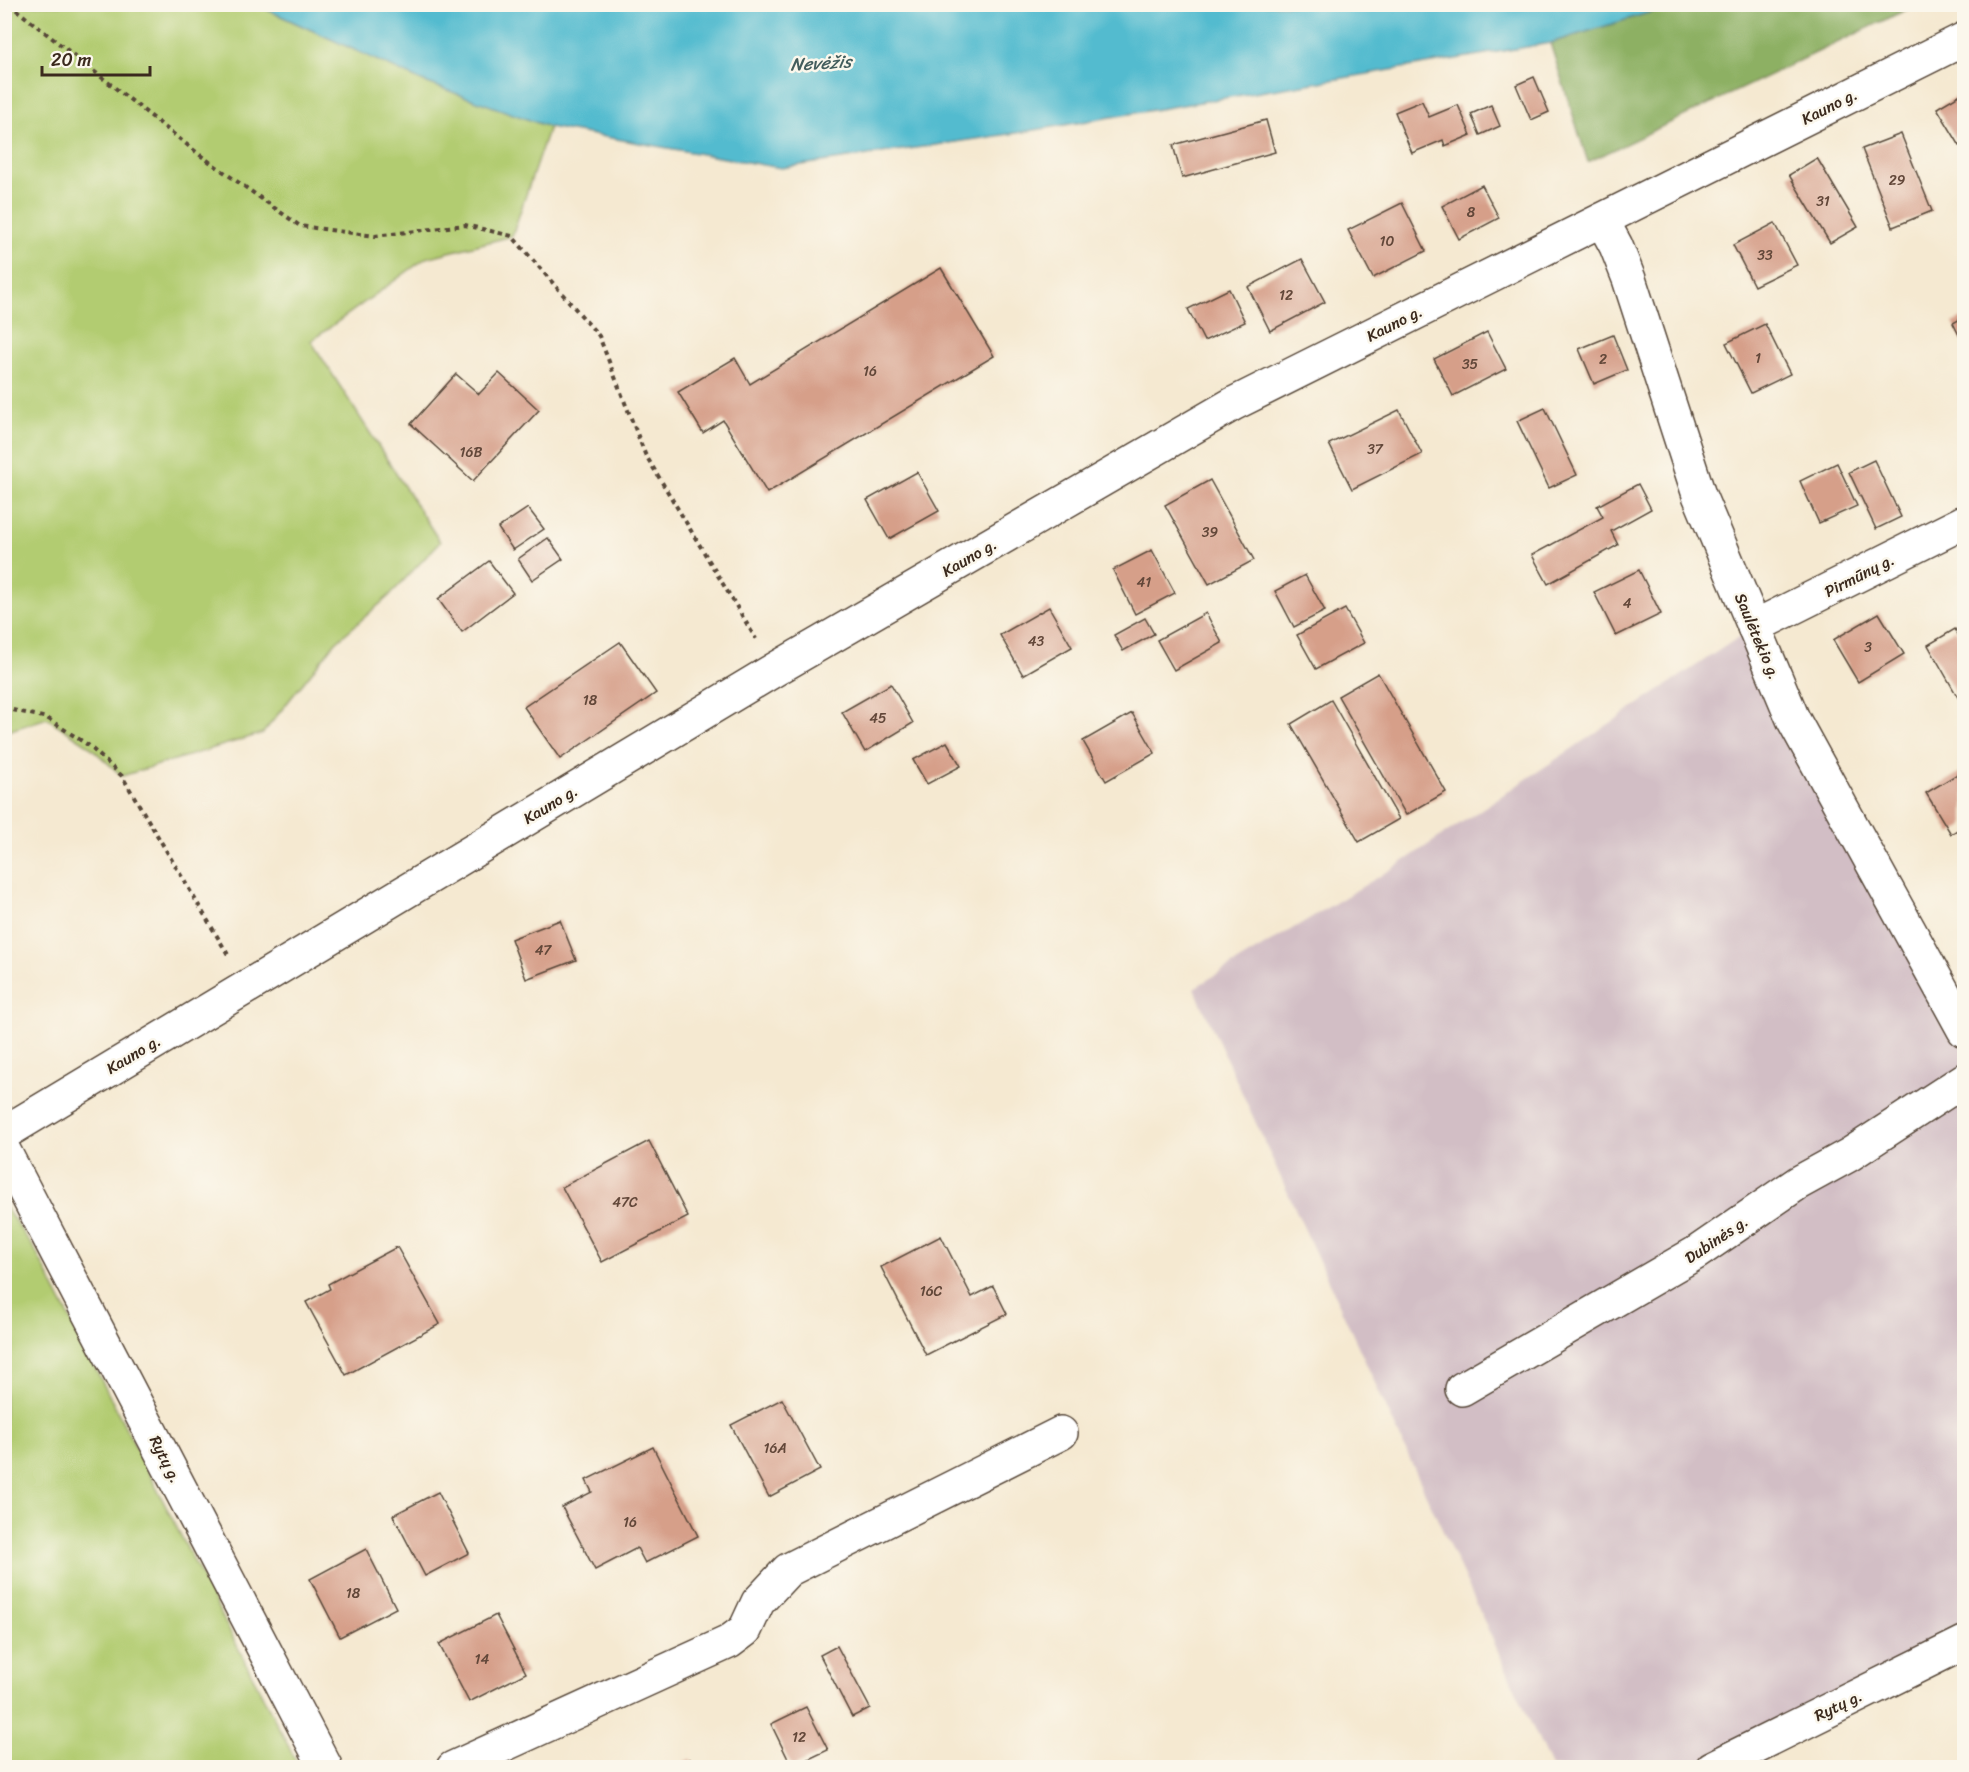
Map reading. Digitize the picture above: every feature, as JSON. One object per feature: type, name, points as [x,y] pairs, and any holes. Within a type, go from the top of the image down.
[{"type":"street","name":"Kauno g.","points":[[4,1133],[774,670],[1233,404],[1965,39]]},
{"type":"street","name":"Saulėtekio g.","points":[[1602,220],[1617,246],[1629,279],[1699,495],[1793,719],[1965,1030]]},
{"type":"street","name":"Pirmūnų g.","points":[[1754,627],[1965,522]]},
{"type":"street","name":"Dubinės g.","points":[[1462,1389],[1696,1253],[1797,1183],[1849,1155],[1965,1080]]},
{"type":"street","name":"Rytų g.","points":[[4,1151],[326,1767]]},
{"type":"street","points":[[453,1767],[729,1642],[745,1630],[758,1602],[788,1570],[1061,1433]]},
{"type":"street","name":"Rytų g.","points":[[1712,1767],[1965,1643]]},
{"type":"path","points":[[9,4],[200,155],[300,226],[375,236],[465,225],[512,236],[599,336],[645,454],[774,670]]},
{"type":"path","points":[[4,708],[47,718],[88,744],[122,776],[247,985]]},
{"type":"shaded area","points":[[1754,627],[1964,1030],[1964,1645],[1718,1767],[1551,1767],[1194,988],[1395,867]]},
{"type":"green space","points":[[5,5],[257,5],[422,81],[549,127],[512,236],[426,258],[311,341],[440,542],[389,596],[336,642],[263,733],[122,776],[88,745],[47,718],[5,732]]},
{"type":"green space","points":[[1674,5],[1916,5],[1588,162],[1550,43]]},
{"type":"green space","points":[[4,1205],[35,1250],[299,1767],[5,1767]]},
{"type":"water","name":"Nevėžis","points":[[257,5],[1674,5],[1550,43],[1023,132],[781,168],[549,127],[422,81]]},
{"type":"building","points":[[1534,77],[1549,112],[1531,120],[1516,85]]},
{"type":"building","points":[[1964,92],[1964,144],[1960,146],[1937,108]]},
{"type":"building","points":[[1422,101],[1429,117],[1458,105],[1471,135],[1445,146],[1443,140],[1412,153],[1395,112]]},
{"type":"building","points":[[1491,105],[1500,126],[1480,135],[1471,114]]},
{"type":"building","points":[[1266,120],[1275,152],[1182,178],[1173,145]]},
{"type":"building","points":[[1901,134],[1932,211],[1893,227],[1862,149]]},
{"type":"building","points":[[1817,158],[1858,227],[1830,243],[1789,175]]},
{"type":"building","points":[[1482,185],[1499,218],[1459,239],[1442,206]]},
{"type":"building","points":[[1402,203],[1426,251],[1373,278],[1348,230]]},
{"type":"building","points":[[1775,223],[1797,265],[1754,286],[1733,245]]},
{"type":"building","points":[[1302,259],[1325,302],[1270,331],[1248,287]]},
{"type":"building","points":[[941,268],[994,356],[767,493],[723,420],[703,433],[678,392],[735,358],[750,384]]},
{"type":"building","points":[[1229,289],[1245,322],[1204,341],[1188,309]]},
{"type":"building","points":[[1964,317],[1964,345],[1953,323]]},
{"type":"building","points":[[1765,324],[1790,374],[1751,393],[1726,343]]},
{"type":"building","points":[[1487,332],[1506,369],[1453,396],[1434,359]]},
{"type":"building","points":[[1613,335],[1627,370],[1594,384],[1579,349]]},
{"type":"building","points":[[499,373],[539,410],[473,481],[411,424],[456,374],[479,394]]},
{"type":"building","points":[[1545,408],[1577,475],[1549,488],[1517,421]]},
{"type":"building","points":[[1399,410],[1422,454],[1352,489],[1329,444]]},
{"type":"building","points":[[1874,460],[1901,517],[1876,529],[1849,472]]},
{"type":"building","points":[[1837,463],[1857,506],[1819,523],[1800,481]]},
{"type":"building","points":[[917,472],[939,511],[889,539],[867,500]]},
{"type":"building","points":[[1210,480],[1254,560],[1209,584],[1165,505]]},
{"type":"building","points":[[1638,484],[1651,509],[1611,531],[1618,545],[1548,584],[1532,555],[1603,517],[1597,506]]},
{"type":"building","points":[[528,508],[544,529],[513,550],[498,528]]},
{"type":"building","points":[[548,538],[563,559],[532,580],[518,559]]},
{"type":"building","points":[[1152,550],[1175,593],[1135,614],[1113,570]]},
{"type":"building","points":[[489,561],[513,593],[462,632],[438,599]]},
{"type":"building","points":[[1639,570],[1661,614],[1616,636],[1594,592]]},
{"type":"building","points":[[1305,575],[1325,611],[1294,627],[1275,591]]},
{"type":"building","points":[[1049,607],[1072,647],[1023,675],[1000,635]]},
{"type":"building","points":[[1345,609],[1364,643],[1316,669],[1297,635]]},
{"type":"building","points":[[1206,613],[1222,643],[1174,670],[1157,640]]},
{"type":"building","points":[[1879,613],[1904,654],[1858,682],[1833,640]]},
{"type":"building","points":[[1145,618],[1154,634],[1123,651],[1114,635]]},
{"type":"building","points":[[1955,629],[1964,646],[1964,708],[1928,645]]},
{"type":"building","points":[[620,642],[656,693],[560,759],[524,707]]},
{"type":"building","points":[[1378,673],[1446,792],[1406,815],[1338,696]]},
{"type":"building","points":[[891,684],[913,723],[865,752],[842,712]]},
{"type":"building","points":[[1331,700],[1399,819],[1359,842],[1291,724]]},
{"type":"building","points":[[1132,713],[1155,753],[1106,781],[1083,741]]},
{"type":"building","points":[[947,742],[961,766],[927,784],[913,760]]},
{"type":"building","points":[[1964,770],[1964,826],[1951,834],[1926,793]]},
{"type":"building","points":[[560,920],[576,960],[526,979],[511,939]]},
{"type":"building","points":[[649,1141],[688,1217],[602,1262],[562,1187]]},
{"type":"building","points":[[941,1236],[972,1297],[993,1286],[1007,1314],[926,1355],[881,1267]]},
{"type":"building","points":[[397,1247],[440,1324],[346,1375],[306,1302],[330,1289],[328,1284]]},
{"type":"building","points":[[782,1399],[820,1470],[769,1497],[731,1425]]},
{"type":"building","points":[[653,1447],[698,1536],[645,1563],[637,1548],[595,1570],[562,1507],[592,1492],[586,1480]]},
{"type":"building","points":[[438,1492],[469,1553],[425,1576],[393,1515]]},
{"type":"building","points":[[366,1549],[396,1608],[340,1637],[310,1579]]},
{"type":"building","points":[[496,1615],[526,1673],[469,1702],[439,1644]]},
{"type":"building","points":[[837,1646],[870,1708],[852,1717],[820,1655]]},
{"type":"building","points":[[806,1707],[828,1750],[792,1767],[771,1724]]},
{"type":"building","points":[[690,1759],[694,1768],[672,1768]]}]
